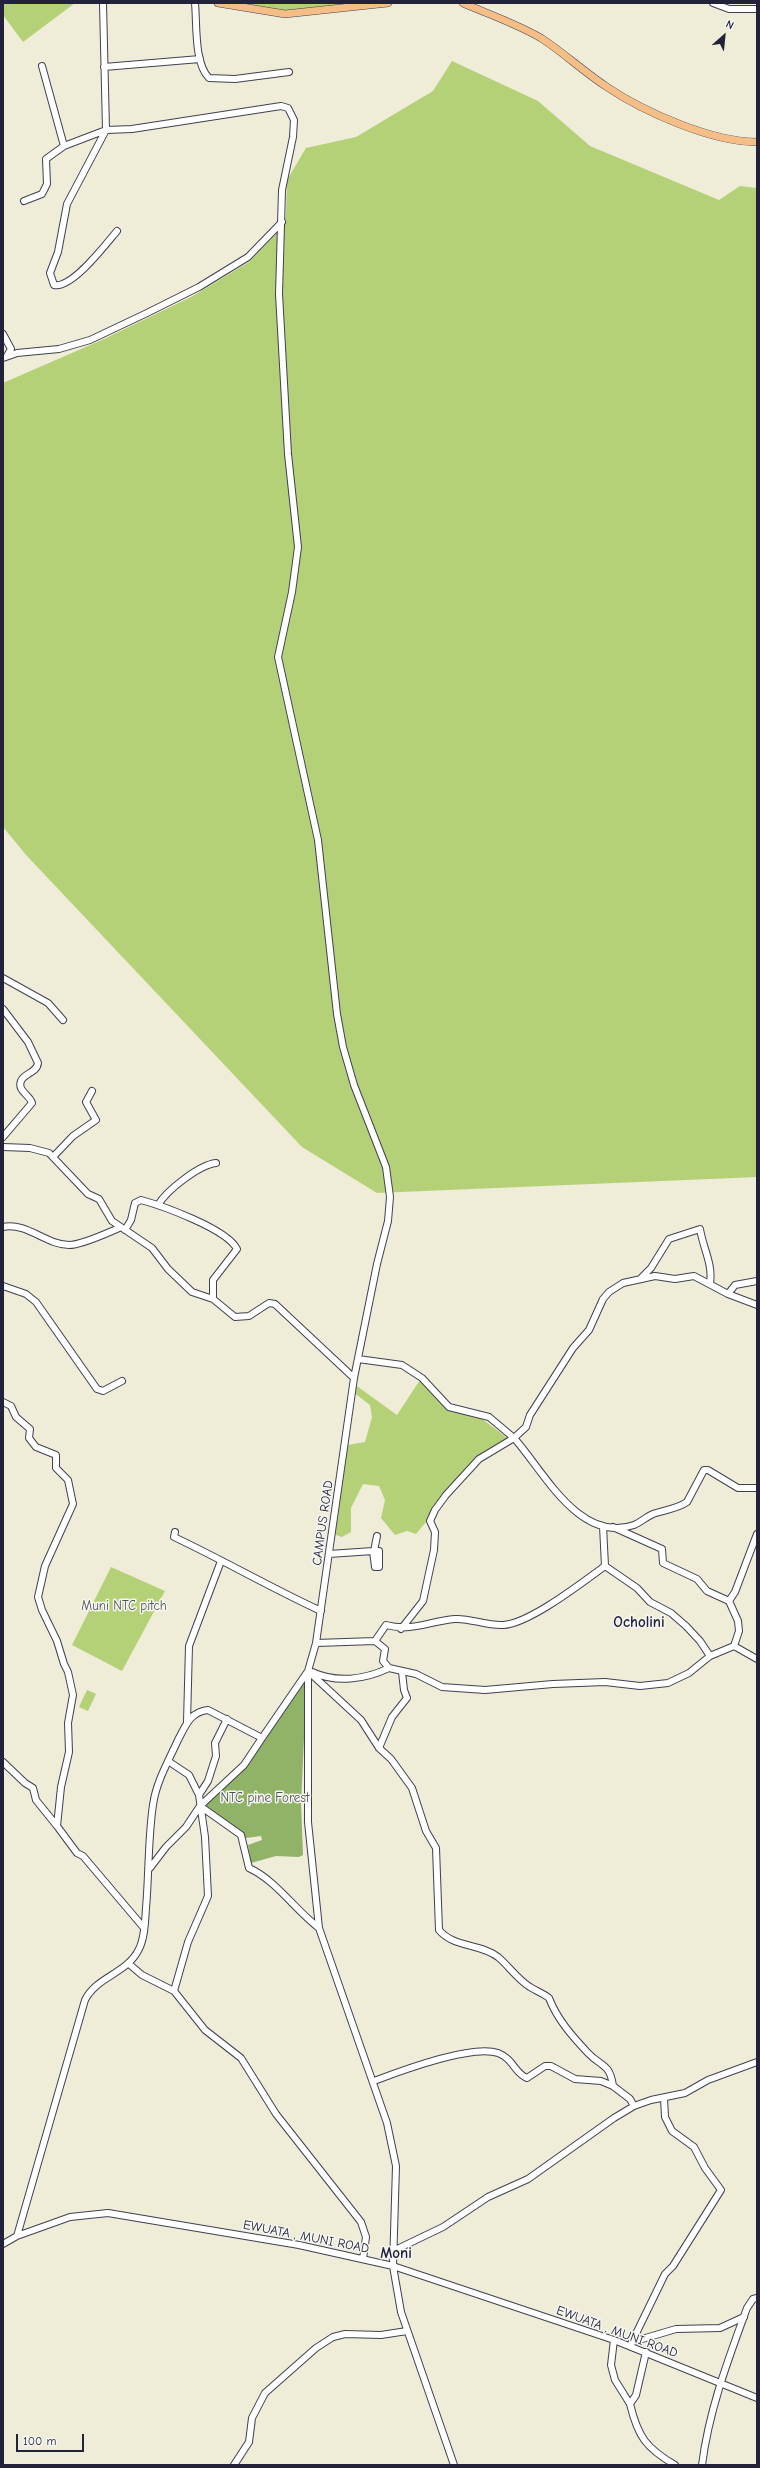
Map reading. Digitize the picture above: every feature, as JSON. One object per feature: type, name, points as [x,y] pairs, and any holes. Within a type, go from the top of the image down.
[{"type":"main road","points":[[218,3],[285,14],[388,3]]},
{"type":"main road","points":[[463,3],[538,37],[606,87],[632,102],[709,134],[730,139],[757,142]]},
{"type":"street","points":[[103,3],[106,130],[67,204],[58,252],[50,273],[54,285],[60,286],[66,284],[82,270],[117,231]]},
{"type":"street","points":[[194,3],[200,59],[204,73],[209,78],[216,80],[290,72]]},
{"type":"street","points":[[713,3],[729,9],[757,9]]},
{"type":"street","points":[[104,67],[200,59]]},
{"type":"street","points":[[42,66],[64,146]]},
{"type":"street","name":"CAMPUS ROAD","points":[[106,130],[132,128],[281,106],[288,108],[294,120],[293,137],[284,179],[279,294],[280,336],[288,454],[298,547],[292,592],[279,650],[279,665],[318,840],[337,1014],[343,1047],[354,1085],[386,1167],[390,1204],[354,1378],[316,1643],[308,1671]]},
{"type":"street","points":[[24,201],[42,194],[47,184],[46,159],[64,146],[106,130]]},
{"type":"street","points":[[5,357],[59,349],[90,340],[147,313],[199,287],[248,258],[282,222]]},
{"type":"street","points":[[3,334],[11,350],[5,357]]},
{"type":"street","points":[[3,978],[48,1003],[63,1020]]},
{"type":"street","points":[[3,1010],[28,1042],[38,1063],[36,1069],[23,1078],[20,1083],[21,1088],[32,1103],[3,1137]]},
{"type":"street","points":[[52,1157],[73,1136],[96,1120],[87,1104],[87,1097],[92,1091]]},
{"type":"street","points":[[3,1147],[43,1150],[52,1157],[88,1194],[99,1199],[112,1221],[152,1248],[168,1269],[192,1292],[214,1299],[229,1313],[241,1318],[249,1316],[265,1304],[275,1304],[354,1378]]},
{"type":"street","points":[[158,1205],[164,1196],[184,1180],[216,1163]]},
{"type":"street","points":[[3,1227],[11,1226],[37,1234],[56,1243],[70,1245],[122,1229],[135,1203],[141,1200],[158,1205],[194,1218],[229,1240],[236,1247],[233,1255],[219,1270],[213,1280],[214,1299]]},
{"type":"street","points":[[642,1277],[651,1268],[669,1239],[700,1229],[702,1244],[711,1267],[710,1283]]},
{"type":"street","points":[[401,1629],[423,1602],[434,1550],[435,1532],[430,1521],[435,1510],[480,1459],[514,1438],[526,1427],[530,1415],[573,1348],[591,1327],[607,1295],[622,1283],[642,1277],[658,1276],[675,1279],[694,1276],[710,1283],[728,1294],[757,1306]]},
{"type":"street","points":[[728,1294],[735,1286],[757,1281]]},
{"type":"street","points":[[3,1286],[26,1294],[36,1302],[97,1389],[103,1392],[122,1381]]},
{"type":"street","points":[[358,1360],[402,1364],[422,1378],[449,1407],[488,1417],[514,1438],[536,1469],[568,1505],[586,1518],[604,1526],[613,1527],[634,1525],[651,1515],[682,1505],[687,1502],[704,1470],[712,1470],[738,1488],[757,1488]]},
{"type":"street","points":[[3,1402],[11,1406],[16,1417],[30,1429],[29,1438],[36,1447],[56,1455],[56,1468],[68,1480],[71,1487],[72,1509],[45,1566],[38,1597],[42,1610],[57,1641],[68,1672],[73,1695],[68,1723],[70,1752],[61,1788],[57,1826]]},
{"type":"street","points":[[604,1526],[603,1547],[606,1566],[637,1588],[650,1602],[671,1613],[700,1641],[710,1656]]},
{"type":"street","points":[[316,1643],[375,1641],[385,1649],[383,1662],[389,1668],[416,1674],[442,1687],[485,1690],[597,1683],[640,1686],[668,1683],[679,1680],[710,1656],[734,1646],[738,1639],[739,1626],[729,1602],[707,1591],[697,1579],[663,1563],[662,1549],[613,1527]]},
{"type":"street","points":[[175,1532],[174,1536],[222,1560],[270,1588],[321,1611]]},
{"type":"street","points":[[729,1602],[735,1592],[757,1534]]},
{"type":"street","points":[[329,1554],[373,1551],[375,1567],[379,1567],[379,1550],[374,1550],[376,1536]]},
{"type":"street","points":[[187,1722],[189,1646],[221,1562]]},
{"type":"street","points":[[375,1641],[386,1625],[401,1629],[456,1619],[501,1625],[512,1624],[569,1592],[606,1566]]},
{"type":"street","points":[[734,1646],[757,1659]]},
{"type":"street","points":[[308,1671],[326,1679],[353,1678],[372,1676],[389,1668]]},
{"type":"street","points":[[150,1868],[166,1847],[186,1827],[200,1806],[244,1765],[308,1671]]},
{"type":"street","points":[[308,1671],[361,1720],[379,1748],[391,1759],[412,1788],[426,1831],[436,1848],[439,1930],[452,1940],[466,1945],[477,1946],[498,1956],[530,1987],[549,1998],[554,2013],[590,2055],[606,2066],[612,2076],[613,2086]]},
{"type":"street","points":[[308,1671],[308,1822],[319,1928],[374,2080],[394,2151],[393,2266],[407,2331],[454,2465]]},
{"type":"street","points":[[379,1748],[392,1717],[407,1698],[404,1690],[402,1672]]},
{"type":"street","points":[[17,2236],[85,2000],[104,1979],[113,1976],[129,1964],[139,1949],[144,1928],[150,1868],[153,1804],[168,1761],[187,1722],[198,1711],[208,1710],[262,1738]]},
{"type":"street","points":[[199,1795],[208,1781],[216,1756],[215,1743],[227,1719]]},
{"type":"street","points":[[168,1761],[189,1776],[199,1795],[205,1837],[208,1896],[188,1942],[174,1991]]},
{"type":"street","points":[[3,1762],[25,1783],[33,1788],[36,1800],[77,1853],[83,1856],[112,1888],[144,1928]]},
{"type":"street","points":[[200,1806],[209,1815],[241,1835],[249,1868],[270,1881],[299,1912],[319,1928]]},
{"type":"street","points":[[129,1964],[142,1975],[174,1991],[205,2030],[241,2058],[284,2124],[361,2222],[366,2237],[363,2259]]},
{"type":"street","points":[[374,2080],[468,2053],[494,2052],[507,2057],[514,2064],[518,2073],[527,2078],[545,2066],[551,2066],[575,2079],[601,2081],[613,2086],[630,2099],[634,2106]]},
{"type":"street","points":[[394,2251],[443,2227],[488,2197],[528,2178],[614,2118],[634,2106],[688,2092],[708,2080],[757,2062]]},
{"type":"street","points":[[631,2344],[663,2276],[673,2266],[721,2190],[705,2168],[694,2147],[672,2131],[666,2117],[664,2098]]},
{"type":"street","name":"EWUATA , MUNI ROAD","points":[[4,2241],[70,2217],[108,2213],[299,2245],[393,2266],[614,2340],[631,2344],[720,2384],[757,2398]]},
{"type":"street","points":[[702,2465],[708,2424],[720,2384],[750,2302],[757,2298]]},
{"type":"street","points":[[631,2344],[676,2329],[720,2328],[744,2318]]},
{"type":"street","points":[[234,2465],[249,2442],[253,2414],[265,2393],[316,2348],[333,2337],[345,2334],[381,2335],[407,2331]]},
{"type":"street","points":[[614,2340],[610,2364],[616,2380],[630,2404],[635,2424],[650,2449],[675,2465]]},
{"type":"street","points":[[630,2404],[636,2395],[646,2352]]},
{"type":"green space","points":[[3,3],[75,3],[23,42],[3,15]]},
{"type":"green space","points":[[226,3],[364,3],[298,13]]},
{"type":"green space","points":[[452,61],[538,101],[590,146],[719,200],[740,186],[757,188],[757,1177],[377,1193],[302,1147],[27,856],[3,827],[3,383],[104,339],[191,297],[249,262],[278,232],[286,217],[287,180],[306,148],[356,137],[433,91]]},
{"type":"green space","points":[[420,1380],[445,1407],[452,1411],[478,1416],[510,1440],[478,1459],[416,1534],[407,1531],[395,1535],[381,1518],[385,1500],[379,1486],[363,1484],[351,1508],[351,1532],[342,1537],[333,1534],[348,1445],[365,1442],[372,1417],[370,1405],[353,1392],[354,1384],[397,1415]]},
{"type":"green space","name":"Muni NTC pitch","points":[[111,1567],[165,1591],[122,1671],[72,1645]]},
{"type":"green space","name":"NTC pine Forest","points":[[307,1674],[301,1803],[303,1855],[299,1857],[276,1856],[251,1863],[248,1845],[262,1840],[261,1836],[246,1838],[202,1808],[247,1764]]},
{"type":"green space","points":[[87,1690],[96,1694],[88,1711],[79,1707]]},
{"type":"district","name":"Ocholini","points":[[639,1623]]},
{"type":"district","name":"Moni","points":[[396,2254]]}]
